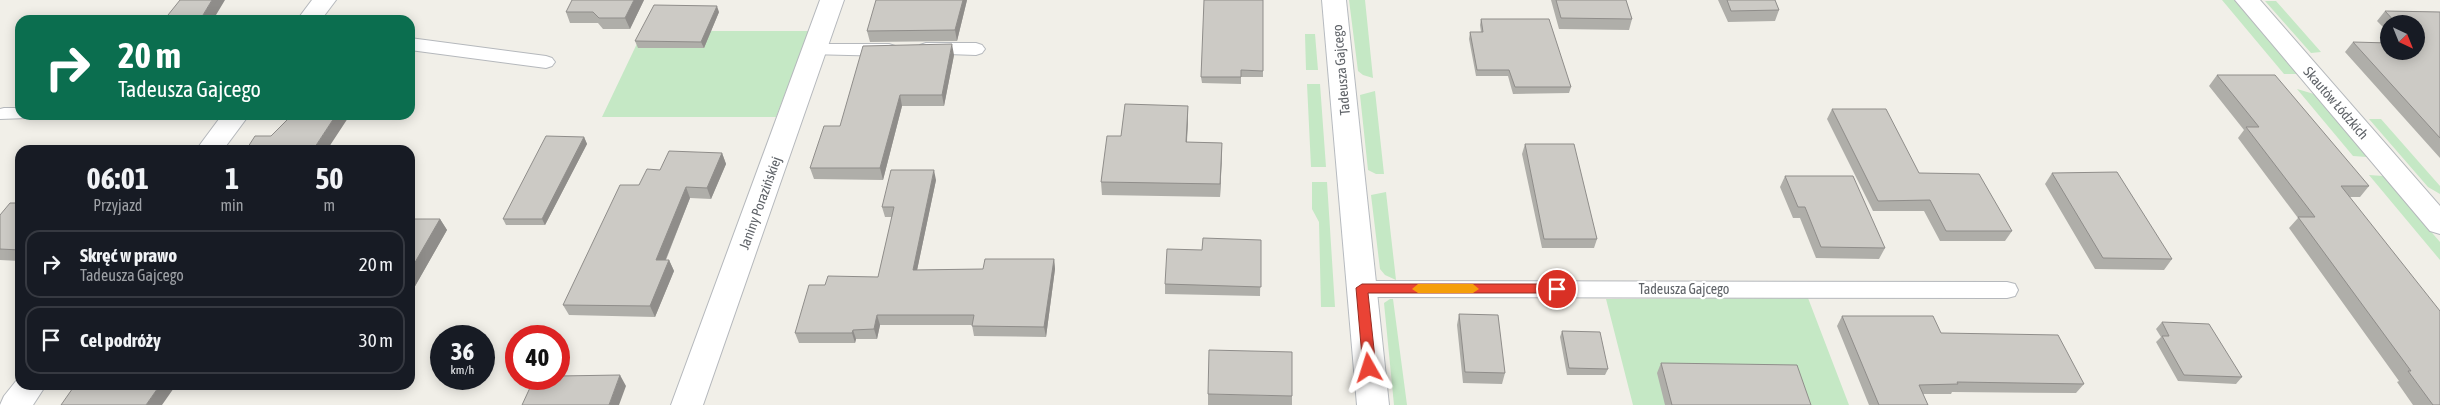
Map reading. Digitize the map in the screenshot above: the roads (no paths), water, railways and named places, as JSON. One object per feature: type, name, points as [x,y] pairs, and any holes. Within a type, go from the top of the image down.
[{"type":"street","points":[[313,15],[324,0]]},
{"type":"street","name":"Janiny Porazińskiej","points":[[688,405],[832,0]]},
{"type":"street","name":"Tadeusza Gajcego","points":[[1334,0],[1373,405]]},
{"type":"street","name":"Skautów Łódzkich","points":[[2247,0],[2435,212]]},
{"type":"street","points":[[213,145],[232,120]]},
{"type":"street","points":[[14,405],[26,390]]},
{"type":"lane","points":[[415,45],[546,62]]},
{"type":"lane","points":[[814,50],[976,49]]},
{"type":"lane","name":"Tadeusza Gajcego","points":[[1362,288],[2007,290]]}]
